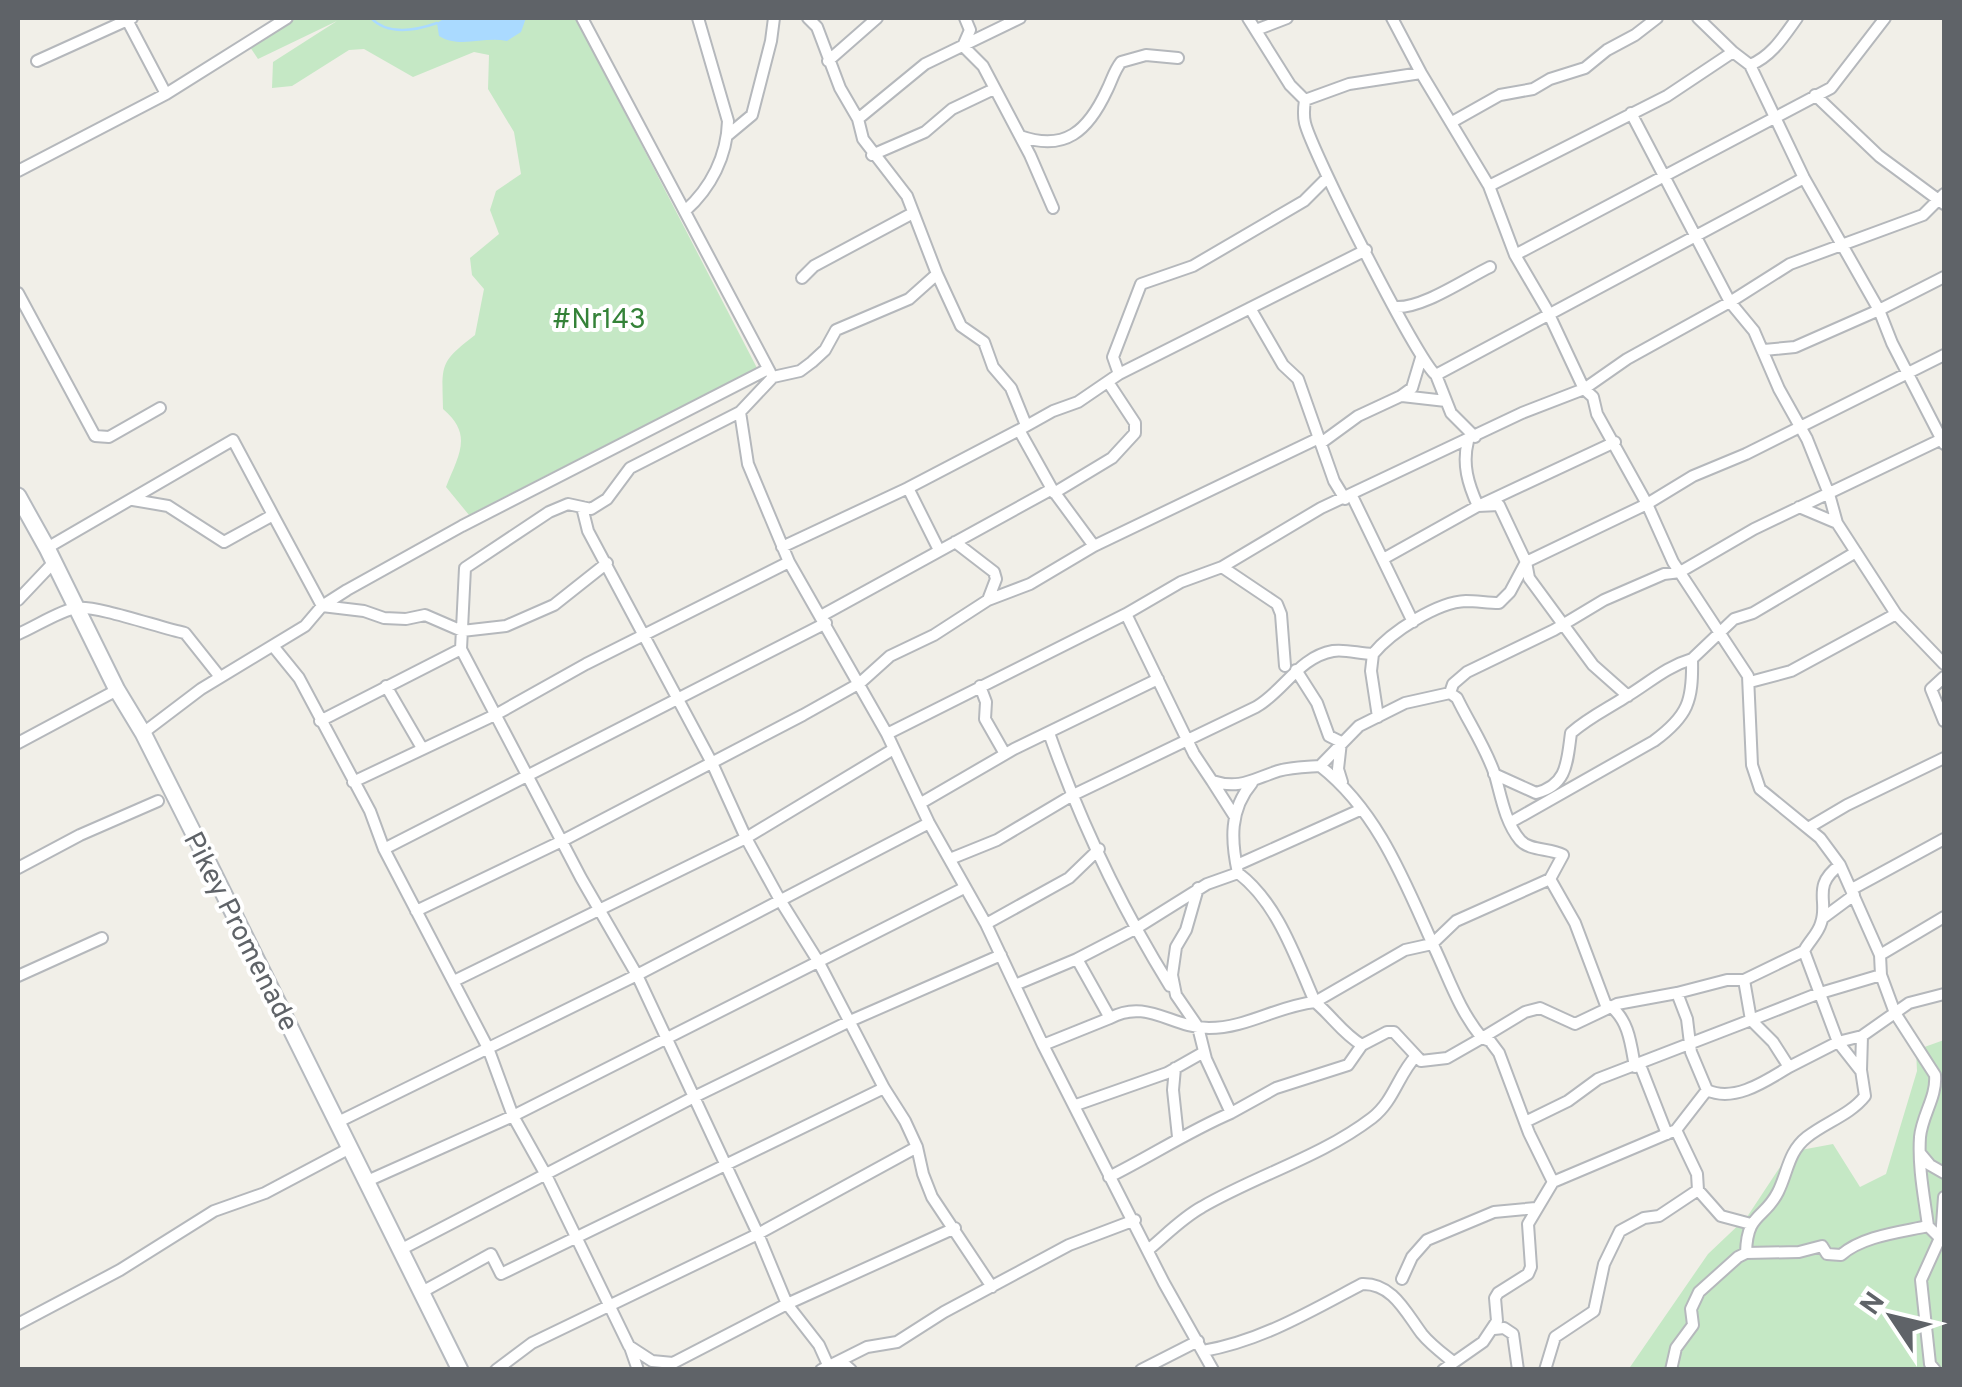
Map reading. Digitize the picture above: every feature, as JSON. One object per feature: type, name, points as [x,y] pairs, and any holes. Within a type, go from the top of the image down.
[{"type":"street","points":[[36,61],[129,18],[166,94]]},
{"type":"street","points":[[18,171],[166,94],[287,18]]},
{"type":"street","points":[[582,18],[771,373]]},
{"type":"street","points":[[685,212],[715,174],[728,136],[728,121],[698,18]]},
{"type":"street","points":[[728,136],[752,114],[774,18]]},
{"type":"street","points":[[808,18],[817,27],[840,88],[858,118],[862,139],[900,186],[960,326],[984,342],[994,367],[1011,388],[1022,428],[1053,491],[1094,546]]},
{"type":"street","points":[[828,61],[877,18]]},
{"type":"street","points":[[963,46],[970,30],[965,18]]},
{"type":"street","points":[[858,118],[925,64],[1020,18]]},
{"type":"street","points":[[1248,18],[1290,85],[1305,100]]},
{"type":"street","points":[[1256,30],[1287,18]]},
{"type":"street","points":[[1392,18],[1420,73],[1489,186],[1515,255],[1680,572],[1750,682],[1752,765],[1760,789],[1820,838],[1840,865],[1880,955],[1881,975],[1895,1012],[1935,1074],[1936,1086],[1920,1135],[1920,1153],[1928,1226],[1942,1240]]},
{"type":"street","points":[[1452,122],[1500,95],[1532,89],[1585,68],[1657,18]]},
{"type":"street","points":[[1750,65],[1764,58],[1797,18]]},
{"type":"street","points":[[1515,255],[1836,84],[1885,18]]},
{"type":"street","points":[[1450,693],[1453,684],[1467,672],[1642,582],[1680,572],[1754,529],[1944,440],[1880,310],[1804,178],[1750,65],[1732,52],[1704,19]]},
{"type":"street","points":[[963,46],[983,66],[1054,208]]},
{"type":"street","points":[[1489,186],[1667,96],[1732,52]]},
{"type":"street","points":[[1020,136],[1050,144],[1072,136],[1098,104],[1122,62],[1146,55],[1178,58]]},
{"type":"street","points":[[1305,100],[1349,84],[1420,73]]},
{"type":"street","points":[[872,155],[925,132],[952,109],[994,89]]},
{"type":"street","points":[[887,734],[1126,614],[1181,582],[1222,567],[1301,519],[1522,413],[1584,389],[1790,264],[1923,215],[1943,200],[1878,156],[1815,95]]},
{"type":"street","points":[[1305,100],[1303,119],[1326,170],[1326,179],[1421,358],[1436,375],[1451,413],[1472,439]]},
{"type":"street","points":[[1631,113],[1730,302],[1748,320],[1764,350],[1829,494],[1836,524],[1896,614],[1944,664]]},
{"type":"street","points":[[1436,375],[1804,178]]},
{"type":"street","points":[[1119,374],[1113,357],[1142,284],[1193,266],[1304,201],[1326,179]]},
{"type":"street","points":[[802,278],[814,266],[913,213]]},
{"type":"street","points":[[782,547],[1078,402],[1119,374],[1366,250]]},
{"type":"street","points":[[1395,307],[1406,308],[1424,301],[1490,267]]},
{"type":"street","points":[[142,733],[220,677],[305,626],[322,606],[462,526],[771,373],[800,370],[826,350],[836,330],[910,299],[938,274]]},
{"type":"street","points":[[1764,350],[1795,347],[1944,277]]},
{"type":"street","points":[[18,294],[95,436],[109,437],[160,408]]},
{"type":"street","points":[[1250,308],[1283,364],[1298,379],[1334,481],[1348,498],[1414,622]]},
{"type":"street","points":[[1378,717],[1371,671],[1374,654],[1384,641],[1414,622],[1464,601],[1499,603],[1510,592],[1526,562],[1944,355]]},
{"type":"street","points":[[416,910],[562,841],[860,684],[890,656],[934,635],[988,600],[1015,591],[1094,546],[1320,440],[1358,416],[1402,396],[1412,388],[1421,358]]},
{"type":"street","points":[[771,373],[740,412],[630,468],[608,499],[591,509],[568,504],[550,512],[466,568],[461,649],[637,975],[787,1304],[819,1344],[825,1367]]},
{"type":"street","points":[[384,849],[530,777],[608,732],[678,700],[939,550],[1112,458],[1135,433],[1135,423],[1108,382]]},
{"type":"street","points":[[1402,396],[1446,401]]},
{"type":"street","points":[[740,412],[748,464],[789,562],[887,734],[929,823],[986,924],[1109,1177],[1213,1370]]},
{"type":"street","points":[[1472,439],[1464,454],[1466,475],[1478,506]]},
{"type":"street","points":[[18,600],[51,555],[233,440],[322,606]]},
{"type":"street","points":[[1383,560],[1478,506],[1615,442]]},
{"type":"street","points":[[908,488],[939,550]]},
{"type":"street","name":"Pikey Promenade","points":[[18,496],[24,519],[51,555],[291,1026],[460,1370]]},
{"type":"street","points":[[133,500],[168,506],[224,542],[274,515]]},
{"type":"street","points":[[1478,506],[1499,504],[1526,562],[1529,578],[1593,665],[1628,696]]},
{"type":"street","points":[[582,507],[588,532],[712,763],[746,838],[897,1105],[917,1146],[922,1174],[932,1197],[992,1287]]},
{"type":"street","points":[[1800,508],[1836,524]]},
{"type":"street","points":[[955,542],[1015,591]]},
{"type":"street","points":[[1494,774],[1536,793],[1557,785],[1567,770],[1571,733],[1588,718],[1628,696],[1662,670],[1692,660],[1734,618],[1767,605],[1856,552]]},
{"type":"street","points":[[354,782],[497,714],[789,562]]},
{"type":"street","points":[[322,606],[364,610],[384,618],[425,615],[462,631],[506,626],[554,605],[607,563]]},
{"type":"street","points":[[1222,567],[1276,604],[1290,668],[1317,702],[1329,736],[1342,742]]},
{"type":"street","points":[[988,600],[996,579],[994,572]]},
{"type":"street","points":[[18,634],[77,608],[185,633],[220,677]]},
{"type":"street","points":[[1126,614],[1187,740],[1235,817]]},
{"type":"street","points":[[1750,682],[1790,671],[1896,614]]},
{"type":"street","points":[[272,646],[299,678],[370,811],[384,849],[488,1048],[513,1116],[630,1346],[638,1370]]},
{"type":"street","points":[[320,721],[461,649]]},
{"type":"street","points":[[950,859],[997,840],[1071,796],[1265,702],[1278,692],[1290,668],[1329,651],[1374,654]]},
{"type":"street","points":[[1511,822],[1654,742],[1674,726],[1692,694],[1692,660]]},
{"type":"street","points":[[1944,677],[1931,689],[1944,721]]},
{"type":"street","points":[[920,803],[1005,754],[1158,679]]},
{"type":"street","points":[[386,686],[422,748]]},
{"type":"street","points":[[980,686],[986,702],[985,719],[1005,754]]},
{"type":"street","points":[[18,744],[117,690]]},
{"type":"street","points":[[1043,1045],[1132,1010],[1198,1027],[1247,1024],[1290,1005],[1315,1002],[1405,950],[1432,944],[1456,921],[1550,879],[1563,855],[1522,842],[1499,796],[1494,774],[1457,698],[1450,693],[1416,698],[1359,726],[1320,766],[1284,770],[1252,783],[1212,781]]},
{"type":"street","points":[[1049,733],[1071,796],[1134,929],[1198,1027],[1204,1052],[1231,1112]]},
{"type":"street","points":[[1342,742],[1338,769],[1343,784]]},
{"type":"street","points":[[454,982],[746,838],[892,750]]},
{"type":"street","points":[[1808,828],[1846,805],[1944,758]]},
{"type":"street","points":[[1320,766],[1343,784],[1398,864],[1458,1004],[1482,1038],[1490,1041],[1499,1053],[1553,1182]]},
{"type":"street","points":[[1252,783],[1235,817],[1232,846],[1237,869],[1275,918],[1315,1002],[1347,1036],[1362,1045]]},
{"type":"street","points":[[18,868],[80,834],[158,801]]},
{"type":"street","points":[[1014,985],[1077,959],[1198,888],[1362,808]]},
{"type":"street","points":[[336,1123],[637,975],[929,823]]},
{"type":"street","points":[[1109,1177],[1276,1088],[1348,1065],[1362,1045],[1387,1032],[1394,1032],[1426,1062],[1448,1058],[1525,1012],[1540,1008],[1576,1024],[1609,1007],[1728,980],[1744,980],[1804,951],[1824,918],[1853,892],[1944,839]]},
{"type":"street","points":[[986,924],[1069,878],[1098,849]]},
{"type":"street","points":[[1824,918],[1821,894],[1830,874],[1840,865]]},
{"type":"street","points":[[1550,879],[1576,923],[1609,1007],[1619,1012],[1637,1066],[1697,1174],[1698,1190],[1722,1216],[1751,1224]]},
{"type":"street","points":[[366,1182],[513,1116],[964,888]]},
{"type":"street","points":[[1176,995],[1174,955],[1198,888]]},
{"type":"street","points":[[1880,955],[1944,917]]},
{"type":"street","points":[[18,976],[102,938]]},
{"type":"street","points":[[1804,951],[1838,1042],[1861,1070]]},
{"type":"street","points":[[400,1250],[692,1098],[1000,955]]},
{"type":"street","points":[[1077,959],[1110,1018]]},
{"type":"street","points":[[1526,1122],[1568,1101],[1593,1082],[1818,994],[1881,975]]},
{"type":"street","points":[[1744,980],[1751,1020],[1773,1042],[1789,1068]]},
{"type":"street","points":[[1677,994],[1687,1020],[1690,1045],[1707,1090],[1713,1094],[1746,1091],[1838,1042],[1862,1036],[1910,1003],[1944,994]]},
{"type":"street","points":[[1746,1253],[1751,1224],[1775,1197],[1792,1153],[1805,1139],[1866,1096],[1861,1070],[1862,1036]]},
{"type":"street","points":[[1076,1106],[1175,1068],[1204,1052]]},
{"type":"street","points":[[1148,1250],[1200,1208],[1319,1150],[1370,1120],[1392,1097],[1416,1056]]},
{"type":"street","points":[[1175,1068],[1178,1137]]},
{"type":"street","points":[[422,1292],[491,1254],[501,1274],[884,1088]]},
{"type":"street","points":[[1141,1370],[1201,1346],[1227,1348],[1296,1320],[1362,1284],[1370,1284],[1397,1299],[1447,1366],[1484,1342],[1494,1329],[1498,1293],[1520,1281],[1531,1267],[1527,1230],[1553,1182],[1672,1132],[1707,1090]]},
{"type":"street","points":[[496,1370],[532,1344],[758,1234],[917,1146]]},
{"type":"street","points":[[19,1326],[214,1212],[265,1193],[348,1148]]},
{"type":"street","points":[[1920,1153],[1944,1173]]},
{"type":"street","points":[[1545,1370],[1555,1337],[1594,1310],[1604,1264],[1620,1231],[1658,1216],[1698,1190]]},
{"type":"street","points":[[1931,1368],[1921,1280],[1942,1240],[1944,1197]]},
{"type":"street","points":[[1402,1279],[1412,1257],[1428,1240],[1494,1212],[1536,1208]]},
{"type":"street","points":[[825,1367],[866,1347],[897,1342],[1069,1244],[1134,1220]]},
{"type":"street","points":[[1671,1370],[1673,1355],[1693,1325],[1691,1309],[1699,1292],[1746,1253],[1799,1252],[1822,1246],[1828,1254],[1841,1255],[1848,1248],[1928,1226]]},
{"type":"street","points":[[630,1346],[652,1361],[680,1364],[787,1304],[955,1228]]},
{"type":"street","points":[[1494,1329],[1504,1328],[1513,1334],[1518,1370]]},
{"type":"street","points":[[825,1367],[842,1364],[851,1370]]},
{"type":"green space","name":"#Nr143","points":[[297,18],[576,18],[757,368],[469,515],[446,487],[461,437],[453,419],[443,409],[443,373],[449,359],[475,335],[484,289],[472,275],[470,258],[499,234],[490,210],[496,191],[521,174],[514,132],[488,89],[489,55],[474,52],[413,77],[364,49],[349,50],[292,86],[272,88],[273,62],[337,21],[258,59],[250,47]]},
{"type":"green space","points":[[1944,1040],[1944,1369],[1628,1370],[1708,1254],[1747,1217],[1790,1152],[1833,1144],[1860,1187],[1886,1174],[1917,1071],[1916,1050]]},
{"type":"water","points":[[445,18],[526,18],[521,32],[507,41],[464,42],[439,36],[437,23]]},
{"type":"waterway","points":[[371,18],[394,29],[437,23]]}]
